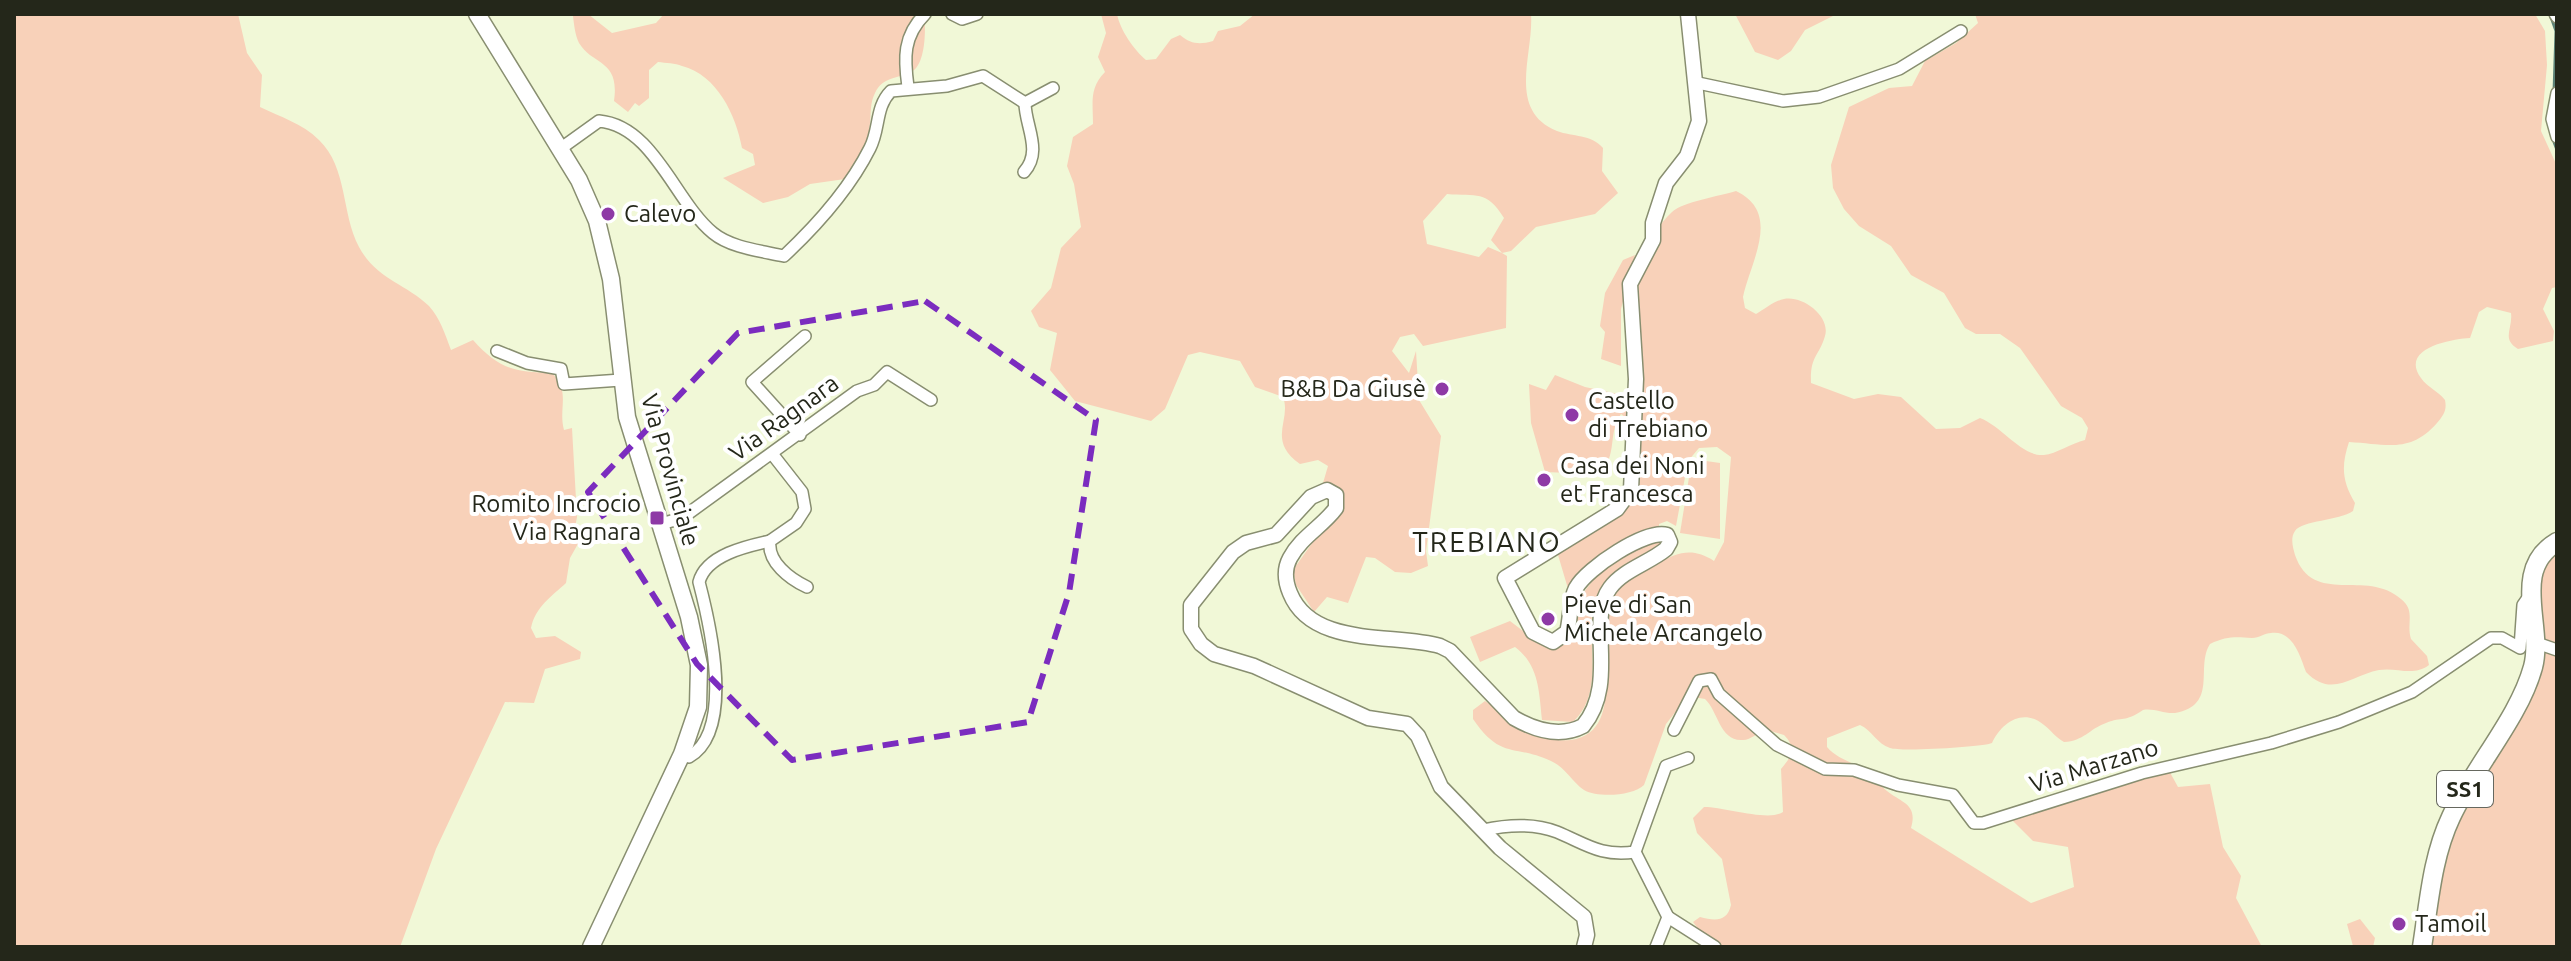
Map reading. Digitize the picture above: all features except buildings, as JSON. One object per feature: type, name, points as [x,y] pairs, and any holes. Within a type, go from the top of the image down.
[{"type":"main road","name":"Via Provinciale","points":[[477,14],[584,190],[605,249],[630,427],[661,524],[699,665],[698,707],[682,754],[591,947]]},
{"type":"main road","name":"SS1","points":[[2422,947],[2440,842],[2466,789],[2520,698],[2533,666],[2530,595],[2540,558],[2557,542]]},
{"type":"street","points":[[908,87],[906,41],[910,31],[925,14]]},
{"type":"street","points":[[952,14],[962,19],[977,14]]},
{"type":"street","points":[[1584,947],[1587,926],[1578,909],[1508,855],[1483,830],[1436,779],[1418,736],[1407,724],[1368,718],[1254,666],[1214,654],[1201,644],[1191,629],[1191,605],[1233,552],[1246,543],[1276,535],[1311,497],[1320,491],[1330,491],[1337,498],[1336,508],[1292,555],[1286,567],[1292,598],[1305,615],[1340,631],[1440,646],[1450,651],[1514,718],[1542,730],[1568,731],[1583,726],[1589,718],[1599,687],[1603,646],[1599,614],[1604,599],[1619,579],[1659,555],[1670,542],[1663,534],[1650,537],[1587,573],[1574,592],[1567,632],[1553,642],[1533,632],[1505,581],[1508,576],[1617,509],[1631,490],[1634,477],[1631,436],[1636,379],[1630,284],[1653,240],[1653,223],[1666,183],[1687,156],[1699,121],[1698,83],[1688,14]]},
{"type":"street","points":[[1698,83],[1783,101],[1819,97],[1899,69],[1961,31]]},
{"type":"street","points":[[560,149],[599,121],[609,123],[633,136],[652,154],[712,233],[733,243],[784,256],[812,230],[855,173],[872,146],[884,97],[891,91],[908,87],[947,86],[983,76],[1025,103],[1032,145],[1030,164],[1024,172]]},
{"type":"street","points":[[1025,103],[1053,88]]},
{"type":"street","points":[[2557,93],[2552,119],[2557,137]]},
{"type":"street","points":[[800,435],[752,382],[805,336]]},
{"type":"street","points":[[497,351],[527,363],[561,369],[564,384],[621,380]]},
{"type":"street","name":"Via Ragnara","points":[[661,524],[682,518],[773,455],[857,391],[874,385],[887,372],[931,400]]},
{"type":"street","points":[[682,754],[689,757],[706,742],[715,709],[714,662],[699,582],[701,574],[727,555],[770,541],[796,523],[805,509],[802,492],[773,455]]},
{"type":"street","points":[[770,541],[770,550],[783,572],[807,587]]},
{"type":"street","name":"Via Marzano","points":[[1674,730],[1699,681],[1711,679],[1719,694],[1777,745],[1825,769],[1854,770],[1898,785],[1953,795],[1974,823],[1983,823],[2142,773],[2271,743],[2339,722],[2412,692],[2491,638],[2502,638],[2520,648],[2523,605],[2530,595]]},
{"type":"street","points":[[2534,642],[2557,650]]},
{"type":"street","points":[[1688,758],[1666,766],[1635,852],[1668,917],[1715,947]]},
{"type":"street","points":[[1483,830],[1509,825],[1525,827],[1556,832],[1585,847],[1620,854],[1635,852]]},
{"type":"street","points":[[1656,947],[1668,917]]},
{"type":"highlighted area","points":[[925,301],[1096,420],[1069,593],[1028,722],[792,760],[697,664],[588,492],[738,333]]},
{"type":"shaded area","points":[[14,14],[238,14],[247,53],[262,75],[260,107],[305,129],[328,151],[340,177],[353,234],[366,258],[383,274],[429,306],[451,350],[473,340],[491,357],[508,367],[552,373],[561,387],[564,430],[572,428],[577,517],[573,538],[579,542],[570,558],[566,583],[540,608],[531,628],[536,638],[555,636],[581,652],[580,659],[545,669],[534,703],[505,702],[436,849],[400,947],[14,947]]},
{"type":"shaded area","points":[[588,14],[612,33],[656,23],[664,14],[924,14],[925,37],[916,68],[886,81],[875,93],[865,146],[845,179],[810,184],[788,197],[763,203],[723,178],[755,165],[753,154],[742,148],[730,110],[715,87],[694,71],[676,64],[658,62],[649,70],[649,98],[639,106],[635,103],[628,112],[614,101],[615,87],[609,70],[579,43],[573,16]]},
{"type":"shaded area","points":[[1101,14],[1117,14],[1128,39],[1146,60],[1156,59],[1171,39],[1180,35],[1195,43],[1213,41],[1218,31],[1240,26],[1255,14],[1531,14],[1526,80],[1532,109],[1541,122],[1557,131],[1598,143],[1603,148],[1602,171],[1618,193],[1595,214],[1536,227],[1511,251],[1502,253],[1507,256],[1506,328],[1423,346],[1414,334],[1400,337],[1392,351],[1409,373],[1416,351],[1419,400],[1441,436],[1426,551],[1428,566],[1411,573],[1395,572],[1375,558],[1366,557],[1348,603],[1327,597],[1314,612],[1296,585],[1293,570],[1340,504],[1323,483],[1328,466],[1318,460],[1300,464],[1284,447],[1283,397],[1255,387],[1240,361],[1200,352],[1188,355],[1165,409],[1151,421],[1075,401],[1050,370],[1057,333],[1039,327],[1031,311],[1051,288],[1061,248],[1081,227],[1074,184],[1067,166],[1073,137],[1093,124],[1094,90],[1105,72],[1098,57],[1106,33]],"holes":[[[1447,194],[1486,198],[1504,218],[1491,240],[1502,253],[1488,247],[1479,257],[1427,244],[1423,221]]]},
{"type":"shaded area","points":[[1735,14],[1837,14],[1805,30],[1791,51],[1778,60],[1755,52]]},
{"type":"shaded area","points":[[1975,14],[2535,14],[2545,31],[2547,65],[2541,131],[2557,166],[2557,287],[2552,288],[2543,309],[2554,331],[2553,341],[2518,349],[2509,337],[2511,313],[2487,307],[2479,312],[2470,338],[2441,343],[2422,352],[2416,368],[2423,381],[2445,400],[2441,417],[2427,433],[2407,443],[2349,442],[2344,473],[2355,503],[2353,511],[2299,527],[2293,537],[2295,555],[2303,571],[2314,579],[2327,584],[2372,586],[2387,590],[2401,599],[2408,608],[2411,639],[2427,656],[2429,665],[2411,671],[2379,670],[2342,683],[2325,684],[2306,672],[2290,640],[2279,633],[2271,633],[2210,644],[2204,663],[2201,694],[2189,709],[2175,713],[2143,710],[2132,717],[2100,725],[2071,741],[2064,742],[2044,725],[2028,717],[2007,724],[1992,743],[1974,746],[1890,748],[1860,725],[1827,738],[1827,747],[1831,751],[1865,770],[1907,805],[1912,814],[1911,828],[2031,903],[2074,887],[2068,847],[2033,841],[2008,816],[2167,767],[2178,787],[2210,784],[2223,847],[2241,876],[2236,898],[2262,947],[1712,947],[1693,922],[1700,917],[1723,917],[1731,905],[1722,859],[1697,833],[1693,818],[1704,807],[1757,815],[1783,812],[1781,769],[1790,756],[1791,748],[1784,735],[1767,730],[1746,740],[1735,739],[1724,731],[1705,699],[1688,696],[1666,724],[1644,785],[1632,792],[1606,795],[1584,790],[1551,761],[1500,746],[1473,719],[1473,710],[1485,701],[1517,726],[1539,737],[1571,740],[1590,733],[1600,718],[1605,699],[1605,631],[1614,595],[1629,581],[1672,556],[1693,553],[1714,561],[1724,542],[1731,457],[1717,447],[1699,448],[1688,461],[1676,526],[1667,521],[1659,524],[1659,530],[1569,592],[1558,555],[1560,547],[1617,514],[1628,504],[1639,476],[1637,426],[1621,414],[1610,456],[1603,469],[1595,461],[1578,470],[1545,472],[1531,423],[1529,384],[1546,390],[1555,375],[1585,387],[1623,395],[1630,419],[1632,338],[1638,280],[1657,231],[1677,208],[1736,191],[1750,200],[1761,224],[1743,297],[1745,308],[1756,314],[1777,301],[1791,299],[1814,308],[1826,329],[1823,343],[1813,361],[1811,383],[1854,399],[1878,394],[1901,397],[1936,429],[1960,428],[1980,418],[2020,447],[2036,454],[2049,454],[2085,440],[2088,428],[2082,418],[2061,406],[2020,348],[2000,334],[1976,334],[1965,328],[1944,293],[1911,275],[1891,246],[1859,226],[1844,209],[1833,188],[1831,165],[1849,107],[1889,88],[1912,86],[1925,61],[1956,43],[1978,23]]},
{"type":"shaded area","points":[[1635,255],[1621,309],[1621,366],[1601,359],[1605,332],[1600,326],[1605,293],[1623,260]]},
{"type":"shaded area","points":[[1692,459],[1720,463],[1720,539],[1680,533]]},
{"type":"shaded area","points":[[1663,541],[1605,589],[1593,608],[1590,691],[1584,707],[1573,722],[1542,720],[1533,670],[1515,647],[1480,662],[1470,637],[1510,621],[1539,643],[1555,645],[1584,593],[1609,564],[1624,552]]},
{"type":"shaded area","points":[[2557,553],[2557,648],[2540,642],[2538,595],[2543,572]]},
{"type":"shaded area","points":[[2544,648],[2557,653],[2557,947],[2429,947],[2437,888],[2452,826]]},
{"type":"shaded area","points":[[2360,919],[2375,938],[2373,947],[2353,946],[2347,924]]},
{"type":"waterway","points":[[2550,14],[2556,31],[2554,93]]},
{"type":"waterway","points":[[2553,139],[2557,150]]},
{"type":"place","name":"Calevo","points":[[608,214]]},
{"type":"place","name":"B&B Da Giusè","points":[[1442,389]]},
{"type":"place","name":"Castello di Trebiano","points":[[1572,415]]},
{"type":"place","name":"Casa dei Noni et Francesca","points":[[1544,480]]},
{"type":"place","name":"Romito Incrocio Via Ragnara","points":[[657,518]]},
{"type":"place","name":"Pieve di San Michele Arcangelo","points":[[1548,619]]},
{"type":"place","name":"Tamoil","points":[[2399,924]]},
{"type":"district","name":"TREBIANO","points":[[1487,542]]}]
